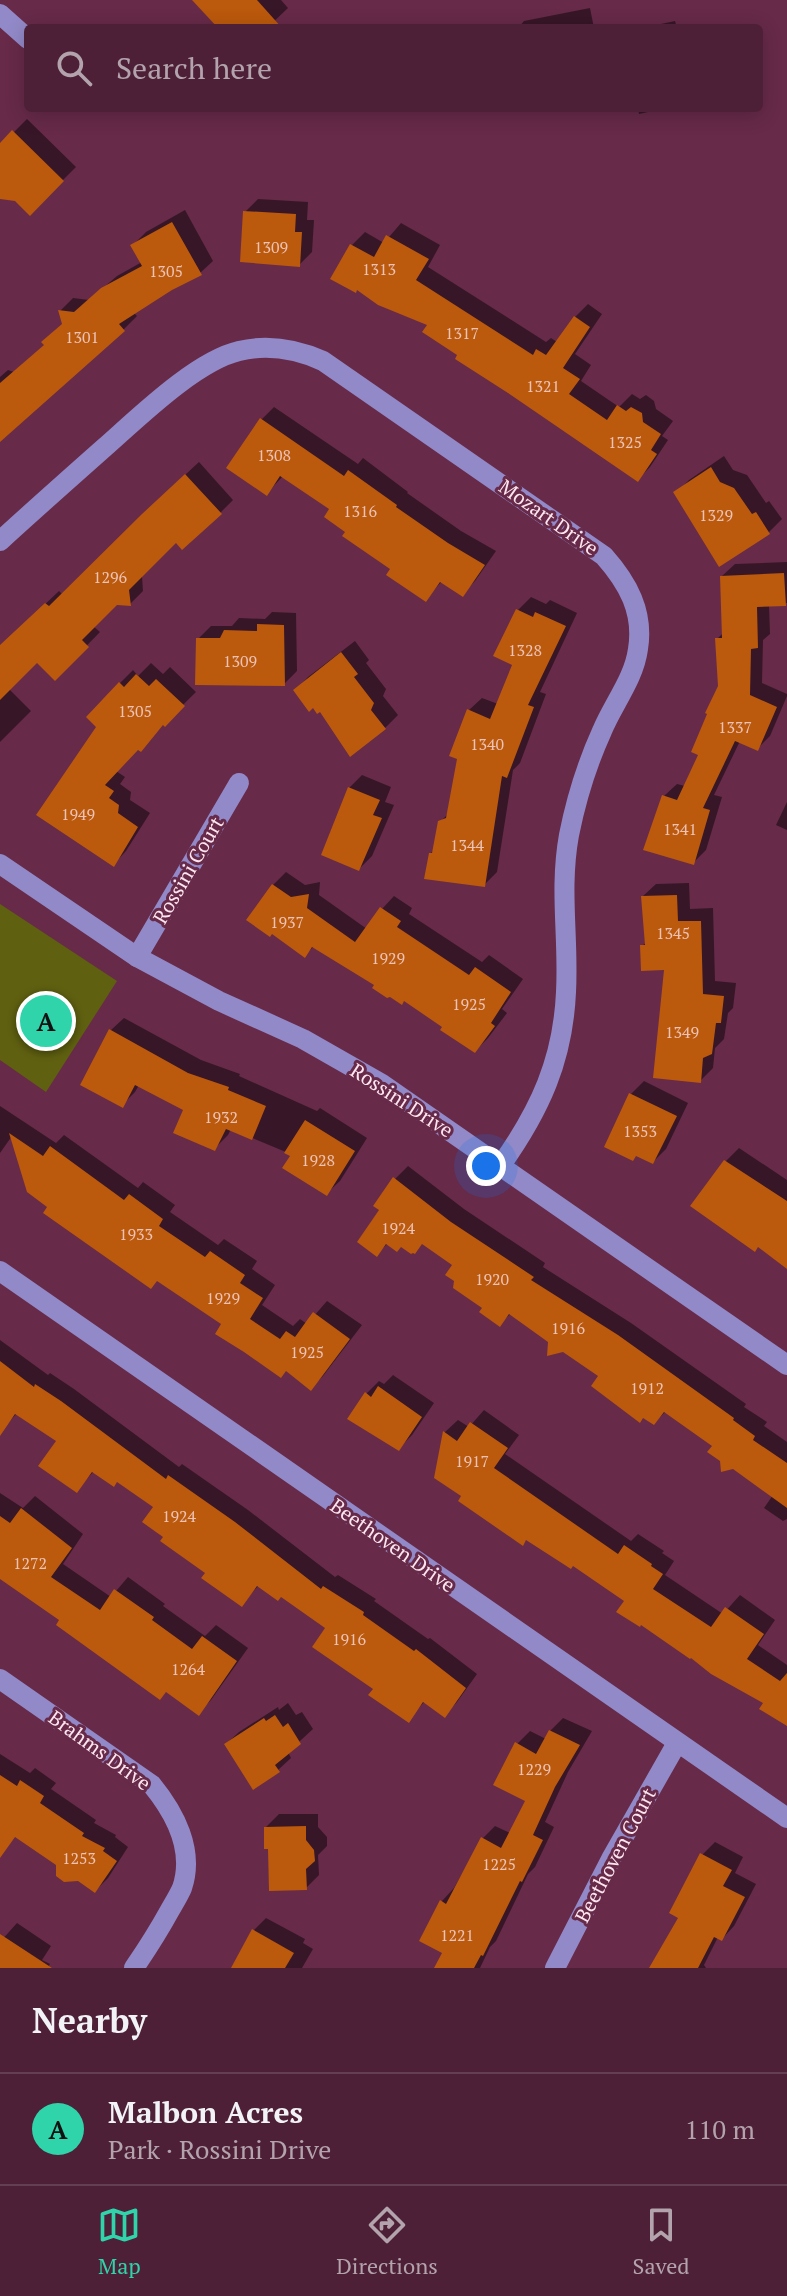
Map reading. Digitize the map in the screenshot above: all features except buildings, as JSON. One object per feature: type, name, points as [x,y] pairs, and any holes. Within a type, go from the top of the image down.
[{"type":"street","points":[[0,14],[24,35]]},
{"type":"street","name":"Mozart Drive","points":[[0,541],[154,403],[210,363],[236,352],[280,348],[323,361],[604,556],[622,576],[634,601],[639,622],[638,649],[631,675],[602,729],[582,781],[569,836],[563,891],[566,990],[562,1034],[554,1068],[538,1108],[501,1165]]},
{"type":"street","name":"Rossini Court","points":[[137,957],[239,783]]},
{"type":"street","name":"Rossini Drive","points":[[0,864],[137,957],[219,1001],[303,1039],[382,1084],[787,1365]]},
{"type":"street","name":"Beethoven Drive","points":[[0,1271],[787,1818]]},
{"type":"street","name":"Brahms Drive","points":[[0,1679],[152,1785],[169,1806],[181,1832],[185,1859],[182,1887],[153,1941],[134,1968]]},
{"type":"street","name":"Beethoven Court","points":[[555,1968],[611,1859],[677,1743]]},
{"type":"shaded area","points":[[0,904],[117,981],[46,1092],[0,1060]]},
{"type":"place","name":"Malbon Acres","points":[[46,1021]]}]
